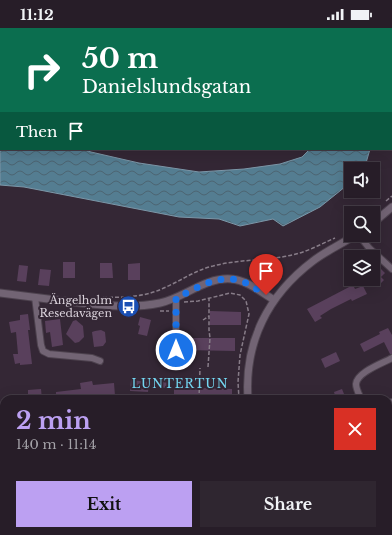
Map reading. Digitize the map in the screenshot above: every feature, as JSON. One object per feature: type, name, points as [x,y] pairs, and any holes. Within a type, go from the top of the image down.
[{"type":"street","points":[[380,217],[392,207]]},
{"type":"street","points":[[248,395],[251,352],[263,317],[274,300],[293,278],[314,260],[344,242]]},
{"type":"street","points":[[364,242],[392,269]]},
{"type":"street","points":[[0,293],[104,306],[128,306],[160,303],[176,298],[212,281],[228,279],[240,280],[274,300]]},
{"type":"street","points":[[35,297],[43,351],[49,354],[92,358],[100,361]]},
{"type":"street","points":[[176,298],[176,365]]},
{"type":"street","points":[[360,395],[356,384],[359,377],[392,358]]},
{"type":"path","points":[[102,297],[130,297],[151,293],[196,271],[212,266],[294,255],[337,237]]},
{"type":"path","points":[[176,298],[180,302],[198,301],[221,294],[233,293],[244,298],[248,304],[249,314],[240,363],[239,395]]},
{"type":"path","points":[[208,368],[210,338],[209,298]]},
{"type":"path","points":[[157,311],[176,310]]},
{"type":"path","points":[[202,320],[209,316]]},
{"type":"path","points":[[199,395],[200,368]]},
{"type":"water","points":[[0,150],[85,150],[139,163],[199,172],[244,169],[280,164],[302,157],[309,150],[370,150],[366,162],[344,162],[344,188],[320,207],[283,226],[273,219],[240,226],[219,219],[179,217],[24,187],[0,185]]},
{"type":"building","points":[[63,262],[75,262],[75,278],[63,278]]},
{"type":"building","points":[[100,263],[112,263],[113,278],[100,278]]},
{"type":"building","points":[[140,263],[140,280],[128,280],[128,264]]},
{"type":"building","points":[[19,265],[28,266],[26,282],[17,281]]},
{"type":"building","points":[[380,268],[385,273],[381,277],[384,280],[380,284]]},
{"type":"building","points":[[40,269],[51,270],[49,286],[38,285]]},
{"type":"building","points":[[351,286],[354,286],[355,289],[363,286],[367,294],[352,301],[351,299],[331,309],[320,316],[322,318],[315,322],[307,309]]},
{"type":"building","points":[[210,311],[241,312],[241,325],[210,325]]},
{"type":"building","points":[[28,314],[30,330],[28,330],[32,364],[15,364],[13,354],[18,354],[16,332],[11,333],[9,322],[20,320],[20,315]]},
{"type":"building","points":[[140,317],[151,320],[147,336],[138,334]]},
{"type":"building","points":[[60,319],[63,345],[52,347],[50,332],[46,333],[45,321]]},
{"type":"building","points":[[76,320],[83,326],[84,337],[79,342],[75,343],[66,334],[73,321]]},
{"type":"building","points":[[388,328],[392,335],[392,354],[390,354],[384,342],[364,352],[360,344],[380,334],[379,332]]},
{"type":"building","points":[[101,330],[105,332],[106,342],[103,346],[94,347],[92,332]]},
{"type":"building","points":[[185,338],[235,338],[235,351],[185,350]]},
{"type":"building","points":[[336,352],[340,361],[325,368],[321,359]]},
{"type":"building","points":[[153,378],[167,379],[167,388],[152,387]]},
{"type":"building","points":[[131,380],[149,382],[148,392],[130,391]]},
{"type":"building","points":[[92,381],[93,385],[114,383],[115,395],[56,395],[56,392],[81,389],[80,383]]},
{"type":"building","points":[[174,387],[232,389],[232,395],[174,395]]},
{"type":"building","points":[[41,389],[42,395],[28,395],[28,390]]},
{"type":"building","points":[[342,389],[344,395],[335,395],[334,392]]},
{"type":"place","name":"Ängelholm Resedavägen","points":[[128,306]]},
{"type":"district","name":"LUNTERTUN","points":[[180,383]]},
{"type":"route","points":[[176,350],[176,298],[212,281],[224,279],[240,280],[266,295]]}]
